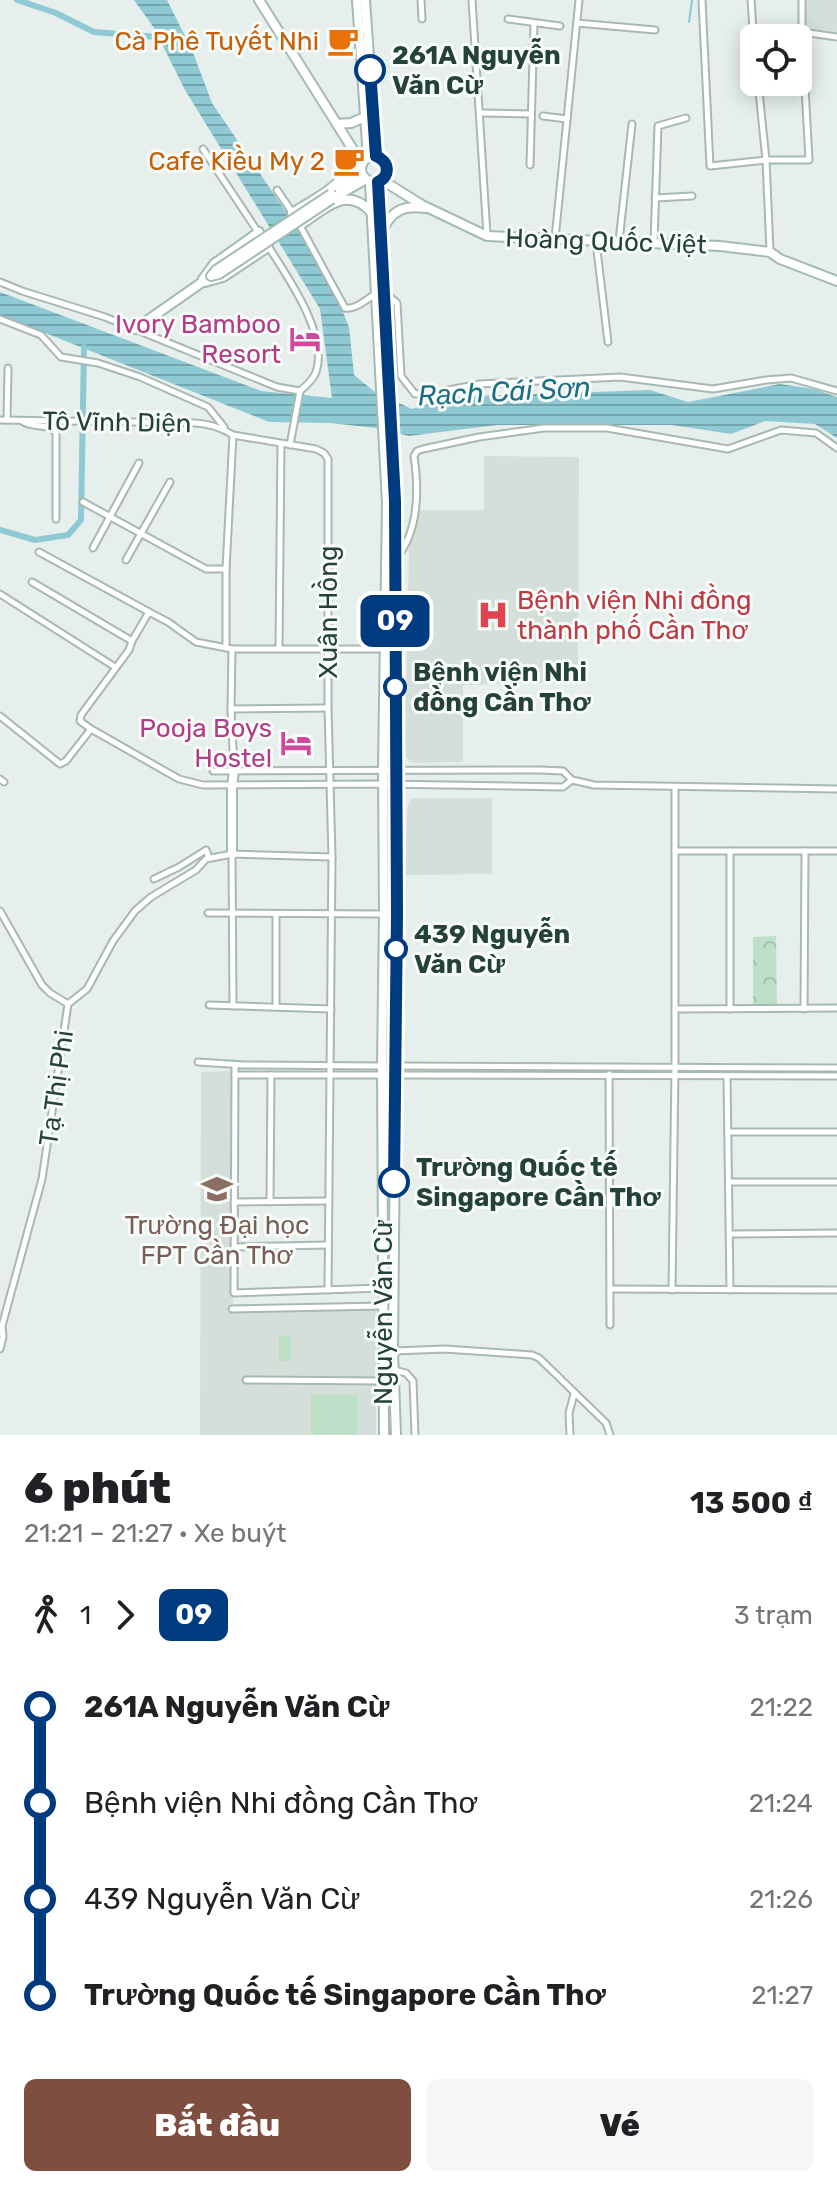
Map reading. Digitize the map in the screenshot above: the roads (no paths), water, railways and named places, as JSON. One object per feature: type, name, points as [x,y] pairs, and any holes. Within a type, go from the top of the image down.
[{"type":"main road","name":"Hoàng Quốc Việt","points":[[259,0],[370,172],[430,209],[487,236],[700,244],[770,252],[780,259],[837,281]]},
{"type":"main road","name":"Nguyễn Văn Cừ","points":[[357,0],[370,172],[381,236],[380,294]]},
{"type":"main road","name":"Nguyễn Văn Cừ","points":[[365,0],[371,212],[380,294],[395,560],[383,769],[384,1435]]},
{"type":"main road","points":[[337,124],[351,123],[365,117]]},
{"type":"main road","points":[[292,213],[339,183],[348,169],[353,149]]},
{"type":"main road","points":[[135,329],[370,172]]},
{"type":"main road","points":[[300,225],[342,199],[361,202],[371,212]]},
{"type":"main road","points":[[381,236],[390,215],[401,208],[413,206],[430,209]]},
{"type":"main road","points":[[200,283],[214,264],[259,232]]},
{"type":"main road","points":[[200,283],[223,277],[268,247]]},
{"type":"main road","name":"Nguyễn Văn Cừ","points":[[391,502],[390,650],[396,770],[397,914],[393,1288],[396,1435]]},
{"type":"main road","points":[[232,854],[234,770]]},
{"type":"main road","points":[[384,914],[397,914]]},
{"type":"main road","points":[[382,1071],[395,1071]]},
{"type":"main road","points":[[383,1288],[393,1288]]},
{"type":"street","points":[[421,0],[422,19]]},
{"type":"street","points":[[472,0],[487,236]]},
{"type":"street","points":[[555,240],[579,0]]},
{"type":"street","points":[[702,0],[710,166],[766,160],[809,160],[806,96]]},
{"type":"street","points":[[751,0],[752,24]]},
{"type":"street","points":[[802,0],[802,24]]},
{"type":"street","points":[[508,19],[560,26]]},
{"type":"street","points":[[530,165],[534,23]]},
{"type":"street","points":[[577,23],[655,30]]},
{"type":"street","points":[[812,33],[837,37]]},
{"type":"street","points":[[759,96],[770,252]]},
{"type":"street","points":[[481,113],[531,114]]},
{"type":"street","points":[[543,116],[567,119]]},
{"type":"street","points":[[654,242],[658,126],[686,118]]},
{"type":"street","points":[[619,241],[632,124]]},
{"type":"street","points":[[203,149],[299,295],[315,337],[319,357],[316,373],[300,391],[290,445]]},
{"type":"street","points":[[277,190],[300,225],[341,305],[348,309],[380,294],[397,303],[401,376],[415,394],[480,384],[620,377],[713,389],[791,378],[837,391]]},
{"type":"street","points":[[655,198],[692,196]]},
{"type":"street","points":[[596,241],[608,342]]},
{"type":"street","points":[[0,282],[105,317],[277,387],[300,391]]},
{"type":"street","points":[[0,319],[41,335],[61,357],[96,362],[140,377],[208,407],[225,429]]},
{"type":"street","points":[[3,420],[8,368]]},
{"type":"street","name":"Tô Vĩnh Diện","points":[[3,420],[196,423],[225,429],[233,435],[324,453]]},
{"type":"street","points":[[21,420],[26,425],[51,428],[56,433],[56,519]]},
{"type":"street","points":[[395,560],[404,549],[413,518],[418,490],[414,456],[417,451],[479,437],[544,428],[607,428],[728,449],[781,430],[816,433],[837,448]]},
{"type":"street","points":[[233,435],[226,569],[234,770]]},
{"type":"street","points":[[279,649],[281,444]]},
{"type":"street","name":"Xuân Hồng","points":[[324,453],[328,459],[328,708],[332,857],[328,1290]]},
{"type":"street","points":[[93,548],[139,463]]},
{"type":"street","points":[[126,560],[170,482]]},
{"type":"street","points":[[83,502],[206,569],[226,569]]},
{"type":"street","points":[[39,552],[168,622],[196,642],[229,649],[390,650]]},
{"type":"street","points":[[32,582],[132,641]]},
{"type":"street","points":[[0,594],[115,667]]},
{"type":"street","points":[[149,612],[129,650],[80,718],[91,729],[179,779],[232,787],[383,784],[563,787],[572,780]]},
{"type":"street","points":[[231,709],[328,708]]},
{"type":"street","points":[[0,716],[60,764],[66,761],[91,729]]},
{"type":"street","points":[[213,771],[563,771],[572,780],[594,785],[837,789]]},
{"type":"street","points":[[672,1290],[675,788]]},
{"type":"street","points":[[154,879],[206,850],[209,857]]},
{"type":"street","points":[[675,851],[837,851]]},
{"type":"street","points":[[730,851],[730,1009]]},
{"type":"street","points":[[804,1009],[805,851]]},
{"type":"street","points":[[232,854],[233,1006]]},
{"type":"street","name":"Tạ Thị Phi","points":[[0,1349],[2,1326],[42,1179],[68,1004],[87,989],[113,941],[135,911],[151,897],[196,870],[209,857],[232,854],[332,857]]},
{"type":"street","points":[[0,911],[42,985],[68,1004]]},
{"type":"street","points":[[208,913],[384,914]]},
{"type":"street","points":[[276,914],[276,1007]]},
{"type":"street","points":[[209,1005],[331,1009]]},
{"type":"street","points":[[675,1009],[837,1008]]},
{"type":"street","points":[[198,1062],[330,1065],[382,1071]]},
{"type":"street","points":[[235,1065],[234,1293],[383,1288]]},
{"type":"street","points":[[395,1071],[675,1066],[837,1068]]},
{"type":"street","points":[[609,1067],[610,1325]]},
{"type":"street","points":[[235,1075],[330,1075],[382,1071]]},
{"type":"street","points":[[395,1071],[675,1077],[837,1076]]},
{"type":"street","points":[[270,1202],[271,1075]]},
{"type":"street","points":[[727,1077],[730,1290]]},
{"type":"street","points":[[728,1132],[837,1132]]},
{"type":"street","points":[[729,1182],[837,1182]]},
{"type":"street","points":[[234,1202],[328,1201]]},
{"type":"street","points":[[730,1234],[837,1233]]},
{"type":"street","points":[[234,1247],[327,1245]]},
{"type":"street","points":[[610,1289],[837,1290]]},
{"type":"street","points":[[232,1309],[384,1306]]},
{"type":"street","points":[[393,1351],[445,1349],[527,1353],[539,1358],[606,1423],[610,1433]]},
{"type":"street","points":[[394,1370],[406,1373],[413,1381],[415,1435]]},
{"type":"street","points":[[246,1380],[384,1381]]},
{"type":"street","points":[[570,1435],[569,1413],[574,1394]]},
{"type":"water","name":"Rạch Cái Sơn","points":[[134,0],[167,0],[192,50],[212,103],[327,272],[349,327],[354,375],[375,392],[412,409],[450,397],[650,390],[688,402],[780,384],[814,389],[837,397],[837,438],[815,424],[765,421],[731,434],[672,425],[497,425],[409,436],[376,428],[330,423],[269,422],[0,315],[0,292],[261,391],[332,398],[320,309],[185,90],[154,28]]},
{"type":"waterway","points":[[17,0],[56,13],[94,32],[157,37]]},
{"type":"waterway","points":[[689,22],[692,0]]},
{"type":"waterway","points":[[0,530],[35,540],[68,535],[81,520],[84,347]]},
{"type":"place","name":"Cà Phê Tuyết Nhi","points":[[343,41]]},
{"type":"place","name":"261A Nguyễn Văn Cừ","points":[[370,70]]},
{"type":"place","name":"Cafe Kiều My 2","points":[[349,161]]},
{"type":"place","name":"Ivory Bamboo Resort","points":[[305,339]]},
{"type":"place","name":"Bệnh viện Nhi đồng thành phố Cần Thơ","points":[[493,615]]},
{"type":"place","name":"Bệnh viện Nhi đồng Cần Thơ","points":[[395,687]]},
{"type":"place","name":"Pooja Boys Hostel","points":[[296,743]]},
{"type":"place","name":"439 Nguyễn Văn Cừ","points":[[396,949]]},
{"type":"place","name":"Trường Quốc tế Singapore Cần Thơ","points":[[394,1182]]},
{"type":"place","name":"Trường Đại học FPT Cần Thơ","points":[[217,1189]]}]
